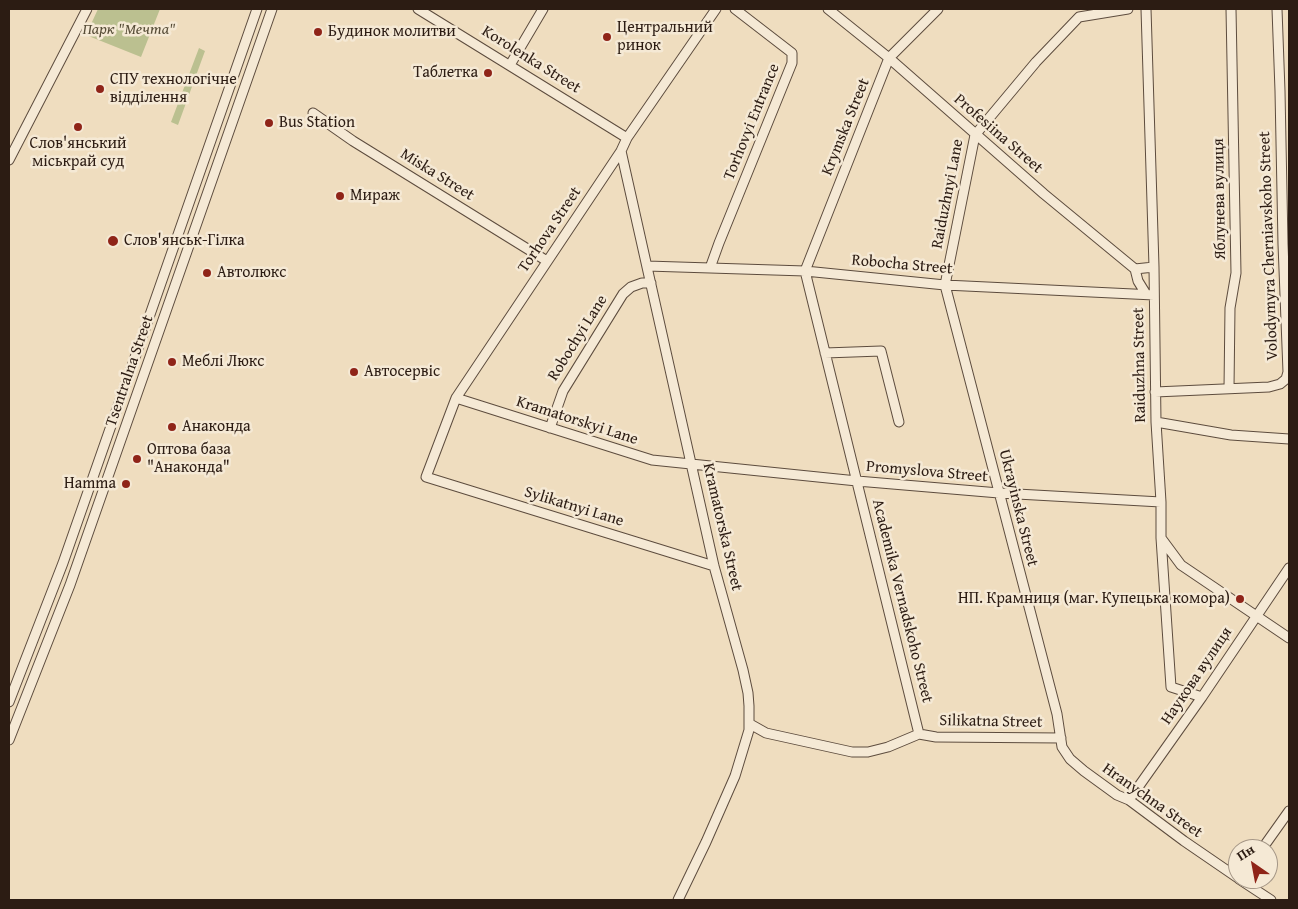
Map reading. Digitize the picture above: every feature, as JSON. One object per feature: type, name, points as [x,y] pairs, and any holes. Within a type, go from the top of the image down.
[{"type":"street","points":[[9,160],[87,9]]},
{"type":"street","name":"Tsentralna Street","points":[[9,702],[63,563],[257,9]]},
{"type":"street","name":"Tsentralna Street","points":[[9,740],[70,585],[272,9]]},
{"type":"street","name":"Korolenka Street","points":[[418,9],[627,138]]},
{"type":"street","points":[[510,65],[543,9]]},
{"type":"street","name":"Torhova Street","points":[[426,477],[456,398],[621,150],[627,138],[716,9]]},
{"type":"street","name":"Torhovyi Entrance","points":[[710,268],[792,63],[792,53],[735,9]]},
{"type":"street","name":"Profesiina Street","points":[[828,9],[889,58],[975,135],[1135,269]]},
{"type":"street","name":"Krymska Street","points":[[805,272],[889,58],[938,9]]},
{"type":"street","points":[[1073,9],[1078,17],[1128,9]]},
{"type":"street","name":"Raiduzhna Street","points":[[1146,9],[1154,267],[1150,294],[1161,502],[1161,538],[1171,687],[1202,697]]},
{"type":"street","name":"Яблунева вулиця","points":[[1229,388],[1230,308],[1236,273],[1232,9]]},
{"type":"street","name":"Volodymyra Cherniavskoho Street","points":[[1155,392],[1269,387],[1280,384],[1286,379],[1288,372],[1277,9]]},
{"type":"street","name":"Raiduzhnyi Lane","points":[[945,285],[975,135],[1036,62],[1078,17]]},
{"type":"street","name":"Miska Street","points":[[313,113],[352,140],[547,261]]},
{"type":"street","name":"Kramatorska Street","points":[[621,150],[714,566],[748,693],[750,724],[735,776],[678,900]]},
{"type":"street","name":"Robocha Street","points":[[647,266],[805,272],[945,285],[1150,294]]},
{"type":"street","points":[[1150,294],[1138,281],[1135,269],[1154,267]]},
{"type":"street","name":"Academika Vernadskoho Street","points":[[805,272],[919,734]]},
{"type":"street","name":"Robochyi Lane","points":[[550,428],[563,391],[623,294],[631,287],[642,283],[651,283]]},
{"type":"street","name":"Ukrayinska Street","points":[[945,285],[1057,714],[1061,738]]},
{"type":"street","points":[[825,353],[881,351],[899,422]]},
{"type":"street","name":"Kramatorskyi Lane","points":[[456,398],[652,460],[691,465]]},
{"type":"street","points":[[1156,422],[1231,435],[1289,439]]},
{"type":"street","name":"Promyslova Street","points":[[691,465],[999,493],[1161,502]]},
{"type":"street","name":"Sylikatnyi Lane","points":[[426,477],[714,566]]},
{"type":"street","points":[[1161,538],[1181,565],[1289,638]]},
{"type":"street","name":"Наукова вулиця","points":[[1130,800],[1289,568]]},
{"type":"street","name":"Silikatna Street","points":[[750,724],[766,733],[852,752],[868,752],[888,747],[919,734],[936,737],[1061,738]]},
{"type":"street","name":"Hranychna Street","points":[[1061,738],[1062,746],[1070,759],[1117,795],[1130,800],[1228,871]]},
{"type":"street","points":[[1269,839],[1289,811]]},
{"type":"street","name":"Hranychna Street","points":[[1254,889],[1271,900]]},
{"type":"green space","name":"Парк \"Мечта\"","points":[[98,9],[160,9],[141,57],[86,35]]},
{"type":"green space","points":[[199,48],[205,51],[178,125],[171,122]]},
{"type":"place","name":"Будинок молитви","points":[[318,32]]},
{"type":"place","name":"Центральний ринок","points":[[607,37]]},
{"type":"place","name":"Таблетка","points":[[488,73]]},
{"type":"place","name":"СПУ технологічне відділення","points":[[100,89]]},
{"type":"place","name":"Bus Station","points":[[269,123]]},
{"type":"place","name":"Слов'янський міськрай суд","points":[[78,127]]},
{"type":"place","name":"Мираж","points":[[340,196]]},
{"type":"place","name":"Слов'янськ-Гілка","points":[[113,241]]},
{"type":"place","name":"Автолюкс","points":[[207,273]]},
{"type":"place","name":"Меблі Люкс","points":[[172,362]]},
{"type":"place","name":"Автосервіс","points":[[354,372]]},
{"type":"place","name":"Анаконда","points":[[172,427]]},
{"type":"place","name":"Оптова база \"Анаконда\"","points":[[137,459]]},
{"type":"place","name":"Hamma","points":[[126,484]]},
{"type":"place","name":"НП. Крамниця (маг. Купецька комора)","points":[[1240,599]]}]
